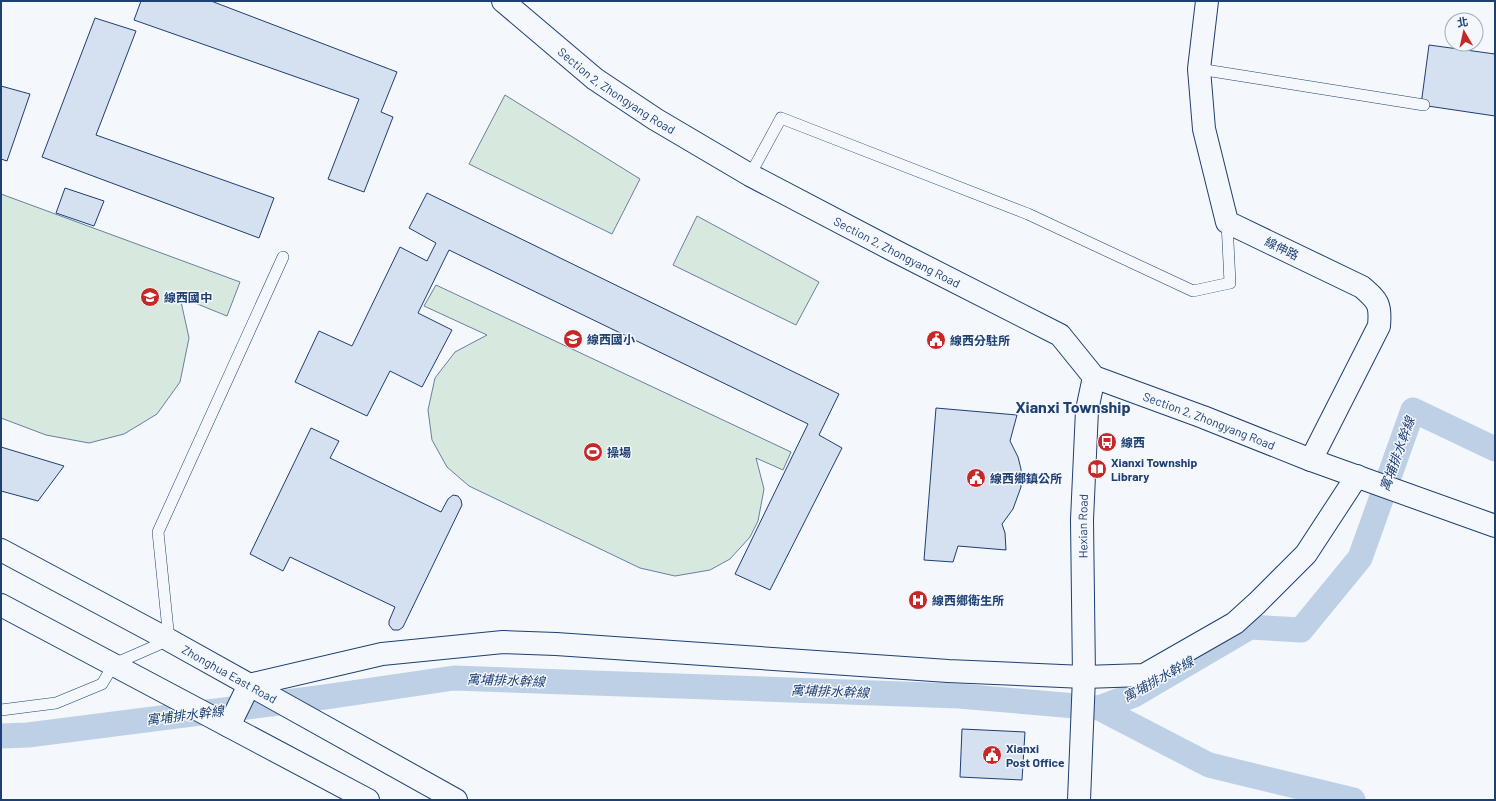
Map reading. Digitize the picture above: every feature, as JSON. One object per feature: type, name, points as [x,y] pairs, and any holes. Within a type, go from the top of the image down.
[{"type":"street","name":"Section 2, Zhongyang Road","points":[[503,1],[595,79],[655,118],[750,175],[1060,335],[1094,377],[1203,417],[1311,460],[1495,526]]},
{"type":"street","points":[[1207,1],[1199,69],[1204,129],[1227,222]]},
{"type":"street","name":"線伸路","points":[[1227,222],[1362,288],[1375,298],[1380,313],[1378,326],[1311,460]]},
{"type":"street","name":"Hexian Road","points":[[1079,800],[1084,677],[1082,520],[1087,410],[1094,377]]},
{"type":"street","points":[[229,726],[250,686],[382,654],[503,642],[564,644],[948,671],[1084,677],[1144,675],[1235,623],[1258,603],[1306,554],[1357,476]]},
{"type":"street","name":"Zhonghua East Road","points":[[1,550],[169,640],[456,800]]},
{"type":"street","points":[[1,605],[368,800]]},
{"type":"lane","points":[[1199,69],[1424,105]]},
{"type":"lane","points":[[750,175],[781,118],[1028,214],[1193,291],[1230,283],[1227,222]]},
{"type":"lane","points":[[1,710],[56,703],[88,690],[102,684],[114,664],[169,640],[158,532],[283,257]]},
{"type":"shaded area","points":[[505,95],[640,179],[612,234],[469,164]]},
{"type":"shaded area","points":[[1,194],[240,282],[227,316],[180,297],[189,338],[180,382],[157,414],[124,434],[89,443],[46,435],[1,418]]},
{"type":"shaded area","points":[[697,216],[819,282],[796,325],[673,265]]},
{"type":"shaded area","points":[[436,285],[791,452],[783,470],[756,458],[764,489],[758,521],[750,537],[730,559],[710,570],[675,576],[640,568],[469,486],[447,467],[432,440],[428,410],[435,378],[455,352],[487,335],[424,306]]},
{"type":"building","points":[[141,1],[211,1],[397,72],[381,112],[393,117],[364,192],[328,179],[359,99],[134,20]]},
{"type":"building","points":[[95,18],[136,31],[96,135],[274,198],[259,238],[42,157]]},
{"type":"building","points":[[1429,45],[1444,47],[1444,52],[1480,52],[1495,54],[1495,116],[1421,105]]},
{"type":"building","points":[[1,86],[30,94],[7,161],[1,159]]},
{"type":"building","points":[[65,188],[104,201],[94,226],[56,213]]},
{"type":"building","points":[[427,193],[839,394],[819,435],[842,448],[770,590],[735,574],[808,424],[449,250],[418,313],[452,330],[422,387],[390,371],[367,416],[295,382],[319,331],[352,346],[400,247],[427,261],[436,243],[409,228]]},
{"type":"building","name":"線西鄉鎮公所","points":[[936,408],[1017,415],[1010,441],[1018,457],[1021,469],[1021,487],[1013,509],[1002,524],[1005,533],[1006,550],[958,546],[953,562],[924,560]]},
{"type":"building","points":[[311,428],[339,441],[330,458],[441,512],[448,499],[453,495],[458,496],[461,500],[462,505],[403,627],[399,630],[393,630],[389,625],[389,621],[395,607],[290,557],[283,571],[250,554]]},
{"type":"building","points":[[1,447],[64,466],[38,501],[1,491]]},
{"type":"building","name":"Xianxi Post Office","points":[[962,729],[1025,732],[1022,780],[960,777]]},
{"type":"waterway","name":"寓埔排水幹線","points":[[1,736],[28,735],[325,697],[454,678],[959,696],[1099,708],[1134,695],[1250,627],[1301,630],[1360,558],[1413,410],[1495,449]]},
{"type":"waterway","points":[[1099,708],[1209,765],[1353,800]]},
{"type":"place","name":"線西國中","points":[[150,297]]},
{"type":"place","name":"線西國小","points":[[573,339]]},
{"type":"place","name":"線西分駐所","points":[[936,340]]},
{"type":"place","name":"線西","points":[[1107,442]]},
{"type":"place","name":"操場","points":[[593,452]]},
{"type":"place","name":"Xianxi Township Library","points":[[1097,469]]},
{"type":"place","name":"線西鄉鎮公所","points":[[976,478]]},
{"type":"place","name":"線西鄉衛生所","points":[[918,600]]},
{"type":"place","name":"Xianxi Post Office","points":[[992,755]]},
{"type":"district","name":"Xianxi Township","points":[[1073,406]]}]
